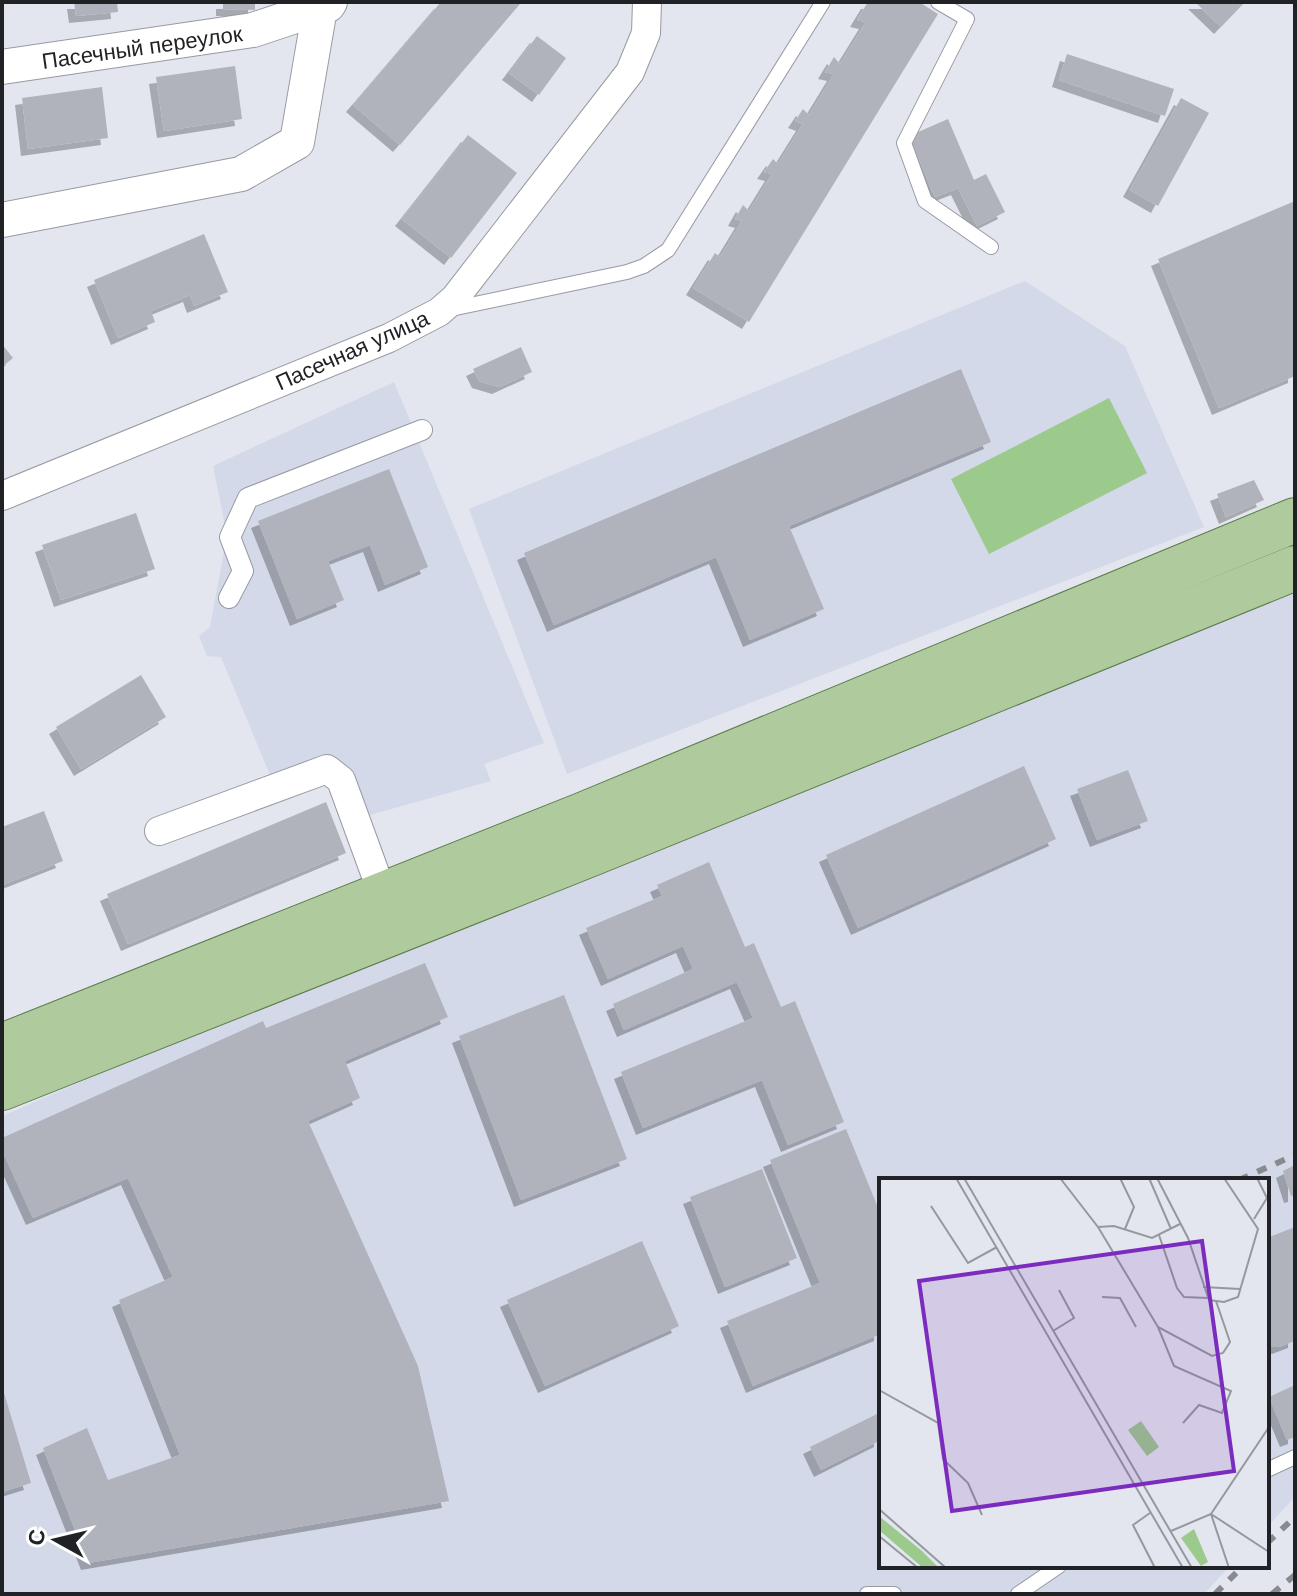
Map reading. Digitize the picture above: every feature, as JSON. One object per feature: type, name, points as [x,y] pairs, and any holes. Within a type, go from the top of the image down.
[{"type":"main road","points":[[2,1046],[582,815],[1295,520]]},
{"type":"main road","points":[[2,1088],[591,854],[1295,568]]},
{"type":"street","name":"Пасечная улица","points":[[2,496],[389,338],[439,312],[455,298],[630,72],[646,33],[647,2]]},
{"type":"street","name":"Пасечный переулок","points":[[2,67],[325,5]]},
{"type":"street","points":[[2,220],[241,174],[297,142],[325,5]]},
{"type":"street","points":[[229,598],[243,571],[230,537],[248,498],[422,430]]},
{"type":"street","points":[[159,831],[327,769],[341,780],[383,895]]},
{"type":"lane","points":[[439,312],[627,272],[644,266],[668,250],[823,2]]},
{"type":"lane","points":[[938,2],[967,19],[904,143],[925,201],[991,247]]},
{"type":"lane","points":[[1269,1469],[1295,1457]]},
{"type":"lane","points":[[1018,1594],[1056,1568]]},
{"type":"lane","points":[[867,1594],[894,1594]]},
{"type":"shaded area","points":[[1025,281],[1125,346],[1204,527],[567,774],[469,509]]},
{"type":"shaded area","points":[[394,382],[544,743],[484,764],[491,781],[370,815],[341,763],[270,775],[221,657],[207,656],[199,636],[210,627],[227,535],[213,466]]},
{"type":"shaded area","points":[[1295,556],[1295,1497],[1269,1525],[1269,1178],[879,1178],[879,1568],[1228,1568],[1204,1594],[2,1594],[2,1116]]},
{"type":"green space","points":[[1109,398],[1147,473],[989,554],[951,479]]},
{"type":"building","points":[[74,2],[117,2],[118,12],[76,16]]},
{"type":"building","points":[[223,2],[255,2],[255,10],[223,9]]},
{"type":"building","points":[[441,2],[520,4],[400,145],[353,105]]},
{"type":"building","points":[[868,2],[919,2],[938,14],[749,322],[693,288],[715,253],[720,257],[742,221],[735,219],[743,205],[749,211],[772,174],[764,172],[773,159],[778,164],[803,124],[795,121],[803,109],[809,115],[834,74],[825,72],[834,57],[840,64],[866,22],[857,20]]},
{"type":"building","points":[[1195,2],[1245,2],[1221,27]]},
{"type":"building","points":[[537,36],[566,58],[539,95],[509,73]]},
{"type":"building","points":[[1067,54],[1174,89],[1165,116],[1059,80]]},
{"type":"building","points":[[235,66],[242,119],[164,131],[156,77]]},
{"type":"building","points":[[102,87],[108,138],[28,149],[22,98]]},
{"type":"building","points":[[1181,98],[1209,113],[1158,206],[1130,190]]},
{"type":"building","points":[[948,119],[974,180],[986,174],[1005,212],[977,226],[958,188],[935,197],[909,136]]},
{"type":"building","points":[[468,135],[517,173],[451,258],[402,219]]},
{"type":"building","points":[[1295,201],[1295,376],[1219,408],[1158,259]]},
{"type":"building","points":[[204,234],[228,292],[194,306],[190,295],[151,311],[155,322],[118,338],[94,280]]},
{"type":"building","points":[[2,344],[13,358],[2,367]]},
{"type":"building","points":[[521,347],[532,372],[499,387],[479,381],[473,369]]},
{"type":"building","points":[[961,369],[991,442],[789,526],[824,609],[750,640],[716,557],[554,625],[524,553]]},
{"type":"building","points":[[389,469],[428,567],[385,585],[370,545],[328,561],[344,600],[297,619],[258,521]]},
{"type":"building","points":[[1254,480],[1264,500],[1226,517],[1217,494]]},
{"type":"building","points":[[136,513],[155,569],[61,600],[42,545]]},
{"type":"building","points":[[141,675],[166,717],[81,769],[56,727]]},
{"type":"building","points":[[1024,766],[1056,839],[858,928],[826,855]]},
{"type":"building","points":[[1128,770],[1148,821],[1097,840],[1077,789]]},
{"type":"building","points":[[326,802],[346,853],[128,944],[107,894]]},
{"type":"building","points":[[44,811],[63,861],[2,885],[2,827]]},
{"type":"building","points":[[709,862],[745,947],[754,943],[781,1007],[795,1001],[844,1122],[788,1145],[762,1080],[643,1128],[621,1072],[753,1018],[737,982],[624,1030],[613,1004],[693,969],[683,946],[608,979],[586,928],[662,896],[657,885]]},
{"type":"building","points":[[425,963],[448,1017],[345,1061],[360,1098],[308,1121],[418,1366],[449,1501],[88,1563],[43,1448],[87,1428],[108,1480],[180,1455],[119,1300],[173,1277],[128,1178],[33,1218],[2,1150],[2,1138],[263,1021],[266,1028]]},
{"type":"building","points":[[564,995],[627,1159],[521,1200],[459,1036]]},
{"type":"building","points":[[846,1129],[879,1210],[879,1335],[753,1386],[727,1321],[820,1283],[770,1160]]},
{"type":"building","points":[[1295,1165],[1295,1195],[1291,1196],[1283,1171]]},
{"type":"building","points":[[762,1169],[797,1258],[725,1287],[690,1197]]},
{"type":"building","points":[[1295,1227],[1295,1341],[1279,1347],[1269,1346],[1269,1237]]},
{"type":"building","points":[[642,1241],[679,1326],[545,1386],[507,1300]]},
{"type":"building","points":[[1295,1385],[1295,1437],[1287,1440],[1269,1397]]},
{"type":"building","points":[[2,1386],[31,1483],[2,1492]]},
{"type":"building","points":[[877,1414],[879,1418],[879,1441],[821,1470],[810,1447]]},
{"type":"railway","points":[[1243,1178],[1295,1155]]},
{"type":"railway","points":[[1269,1541],[1295,1517]]},
{"type":"railway","points":[[1215,1594],[1241,1568]]},
{"type":"railway","points":[[1272,1594],[1295,1575]]}]
